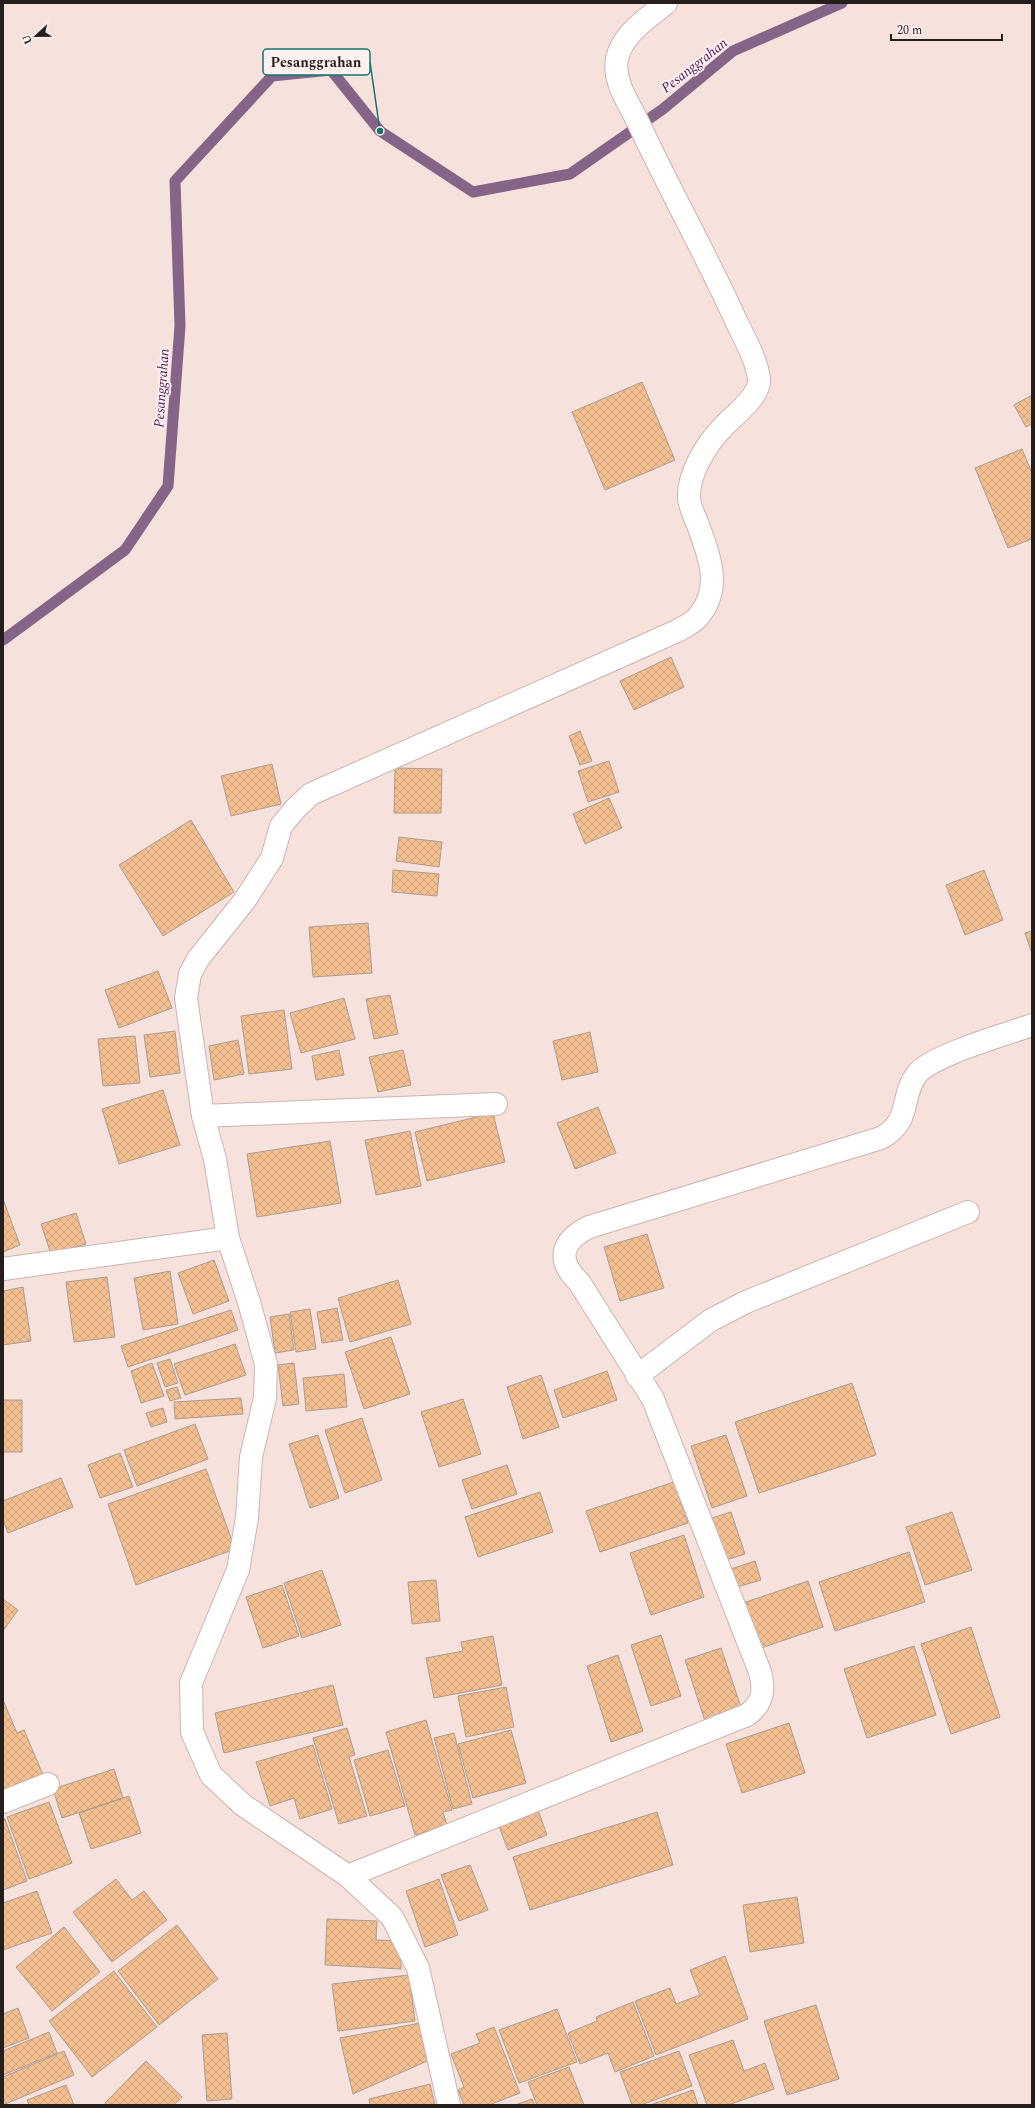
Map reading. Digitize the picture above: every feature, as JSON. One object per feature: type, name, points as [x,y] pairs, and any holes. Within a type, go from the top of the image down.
[{"type":"street","points":[[449,2105],[418,1968],[392,1917],[348,1876],[243,1806],[211,1775],[192,1732],[191,1683],[238,1570],[248,1518],[251,1457],[265,1398],[266,1364],[249,1302],[228,1238],[215,1159],[203,1116],[186,998],[190,974],[198,959],[245,900],[272,858],[281,826],[296,808],[311,794],[677,630],[697,618],[710,599],[713,576],[706,549],[689,498],[691,479],[704,451],[721,428],[742,409],[755,393],[759,381],[752,357],[722,290],[648,145],[617,78],[617,59],[625,42],[638,26],[666,3]]},
{"type":"street","points":[[348,1876],[748,1715],[757,1708],[763,1690],[760,1672],[653,1399],[646,1386],[637,1376],[579,1282],[567,1267],[565,1250],[573,1236],[589,1228],[881,1138],[893,1131],[902,1118],[911,1085],[918,1073],[946,1056],[1032,1025]]},
{"type":"street","points":[[203,1116],[496,1104]]},
{"type":"street","points":[[637,1376],[710,1320],[732,1309],[968,1212]]},
{"type":"street","points":[[3,1269],[228,1238]]},
{"type":"street","points":[[3,1802],[48,1784]]},
{"type":"building","points":[[642,382],[675,460],[605,490],[572,412]]},
{"type":"building","points":[[1032,395],[1032,424],[1026,427],[1014,405]]},
{"type":"building","points":[[1022,449],[1032,473],[1032,539],[1008,548],[975,468]]},
{"type":"building","points":[[671,657],[684,687],[634,710],[620,681]]},
{"type":"building","points":[[580,731],[592,761],[580,765],[569,736]]},
{"type":"building","points":[[609,761],[619,792],[588,802],[578,771]]},
{"type":"building","points":[[272,764],[281,804],[231,816],[221,776]]},
{"type":"building","points":[[395,768],[442,769],[441,813],[394,813]]},
{"type":"building","points":[[609,798],[622,828],[585,844],[573,814]]},
{"type":"building","points":[[191,820],[234,892],[163,936],[119,865]]},
{"type":"building","points":[[399,837],[442,842],[439,867],[396,861]]},
{"type":"building","points":[[393,870],[439,874],[437,896],[392,892]]},
{"type":"building","points":[[984,870],[1003,920],[965,935],[946,885]]},
{"type":"building","points":[[368,923],[372,973],[313,977],[309,927]]},
{"type":"building","points":[[1032,931],[1032,954],[1025,933]]},
{"type":"building","points":[[158,971],[172,1008],[119,1028],[105,990]]},
{"type":"building","points":[[390,995],[398,1034],[374,1039],[366,999]]},
{"type":"building","points":[[344,998],[355,1039],[301,1053],[290,1013]]},
{"type":"building","points":[[284,1010],[292,1069],[249,1074],[241,1016]]},
{"type":"building","points":[[175,1031],[180,1073],[150,1077],[144,1035]]},
{"type":"building","points":[[590,1032],[598,1072],[562,1080],[553,1041]]},
{"type":"building","points":[[135,1036],[140,1083],[103,1086],[98,1039]]},
{"type":"building","points":[[238,1040],[244,1074],[214,1080],[209,1046]]},
{"type":"building","points":[[339,1050],[344,1075],[316,1080],[312,1056]]},
{"type":"building","points":[[403,1050],[411,1085],[378,1092],[369,1057]]},
{"type":"building","points":[[163,1090],[180,1145],[119,1164],[102,1109]]},
{"type":"building","points":[[598,1107],[616,1153],[575,1169],[557,1123]]},
{"type":"building","points":[[493,1113],[505,1162],[427,1181],[415,1132]]},
{"type":"building","points":[[410,1131],[421,1186],[376,1195],[365,1140]]},
{"type":"building","points":[[330,1141],[341,1203],[257,1217],[247,1154]]},
{"type":"building","points":[[3,1199],[20,1245],[3,1252]]},
{"type":"building","points":[[76,1213],[86,1244],[51,1254],[41,1224]]},
{"type":"building","points":[[647,1234],[664,1288],[620,1301],[604,1247]]},
{"type":"building","points":[[214,1260],[229,1301],[193,1314],[178,1273]]},
{"type":"building","points":[[170,1271],[178,1324],[143,1330],[134,1278]]},
{"type":"building","points":[[107,1277],[115,1337],[74,1342],[66,1282]]},
{"type":"building","points":[[398,1280],[411,1324],[350,1342],[338,1298]]},
{"type":"building","points":[[23,1287],[31,1341],[3,1345],[3,1291]]},
{"type":"building","points":[[337,1308],[343,1340],[322,1343],[317,1312]]},
{"type":"building","points":[[310,1309],[316,1349],[296,1352],[290,1312]]},
{"type":"building","points":[[231,1310],[238,1330],[128,1367],[121,1346]]},
{"type":"building","points":[[289,1314],[294,1350],[275,1353],[270,1317]]},
{"type":"building","points":[[391,1337],[410,1394],[364,1409],[345,1352]]},
{"type":"building","points":[[235,1344],[246,1375],[185,1395],[174,1364]]},
{"type":"building","points":[[170,1359],[178,1383],[165,1387],[157,1363]]},
{"type":"building","points":[[152,1363],[164,1396],[141,1403],[131,1371]]},
{"type":"building","points":[[294,1363],[299,1404],[283,1406],[278,1365]]},
{"type":"building","points":[[607,1371],[617,1400],[563,1418],[554,1390]]},
{"type":"building","points":[[344,1374],[347,1407],[306,1411],[303,1378]]},
{"type":"building","points":[[541,1375],[559,1427],[523,1439],[507,1387]]},
{"type":"building","points":[[852,1383],[876,1455],[759,1493],[735,1422]]},
{"type":"building","points":[[177,1387],[181,1398],[170,1401],[166,1390]]},
{"type":"building","points":[[241,1398],[243,1414],[175,1419],[174,1402]]},
{"type":"building","points":[[463,1399],[481,1454],[439,1467],[421,1412]]},
{"type":"building","points":[[3,1400],[22,1400],[22,1452],[3,1452]]},
{"type":"building","points":[[163,1408],[167,1422],[151,1427],[146,1413]]},
{"type":"building","points":[[362,1418],[382,1480],[345,1493],[325,1430]]},
{"type":"building","points":[[195,1424],[208,1459],[137,1486],[124,1450]]},
{"type":"building","points":[[318,1435],[339,1498],[310,1508],[289,1444]]},
{"type":"building","points":[[726,1435],[747,1496],[712,1508],[691,1446]]},
{"type":"building","points":[[120,1453],[133,1487],[100,1498],[88,1465]]},
{"type":"building","points":[[507,1465],[517,1494],[472,1509],[462,1480]]},
{"type":"building","points":[[206,1469],[235,1549],[136,1585],[108,1504]]},
{"type":"building","points":[[61,1478],[73,1507],[8,1533],[3,1520],[3,1501]]},
{"type":"building","points":[[674,1482],[688,1523],[600,1552],[586,1511]]},
{"type":"building","points":[[540,1492],[553,1532],[478,1557],[465,1517]]},
{"type":"building","points":[[731,1512],[745,1554],[726,1560],[712,1518]]},
{"type":"building","points":[[952,1512],[972,1570],[925,1585],[906,1527]]},
{"type":"building","points":[[684,1535],[704,1597],[651,1615],[630,1553]]},
{"type":"building","points":[[909,1552],[925,1602],[835,1631],[819,1582]]},
{"type":"building","points":[[755,1561],[761,1580],[737,1587],[731,1569]]},
{"type":"building","points":[[322,1570],[341,1625],[302,1638],[284,1583]]},
{"type":"building","points":[[436,1580],[440,1621],[412,1624],[408,1582]]},
{"type":"building","points":[[808,1581],[823,1627],[758,1649],[743,1603]]},
{"type":"building","points":[[282,1585],[299,1636],[263,1648],[246,1597]]},
{"type":"building","points":[[3,1599],[18,1610],[3,1631]]},
{"type":"building","points":[[971,1627],[1000,1717],[951,1734],[921,1644]]},
{"type":"building","points":[[661,1635],[681,1696],[651,1706],[631,1645]]},
{"type":"building","points":[[493,1636],[502,1685],[434,1698],[426,1658],[463,1651],[461,1642]]},
{"type":"building","points":[[914,1646],[936,1715],[867,1738],[844,1669]]},
{"type":"building","points":[[721,1648],[742,1710],[705,1721],[685,1660]]},
{"type":"building","points":[[618,1655],[643,1731],[611,1742],[587,1666]]},
{"type":"building","points":[[333,1685],[343,1725],[224,1753],[215,1713]]},
{"type":"building","points":[[506,1687],[514,1727],[466,1737],[458,1696]]},
{"type":"building","points":[[3,1700],[17,1733],[24,1730],[44,1777],[3,1793]]},
{"type":"building","points":[[426,1720],[452,1810],[443,1812],[447,1825],[415,1835],[386,1732]]},
{"type":"building","points":[[789,1723],[805,1773],[742,1793],[726,1744]]},
{"type":"building","points":[[347,1728],[355,1755],[349,1757],[367,1816],[339,1824],[313,1738]]},
{"type":"building","points":[[511,1730],[526,1783],[473,1798],[458,1744]]},
{"type":"building","points":[[454,1733],[472,1804],[453,1809],[434,1738]]},
{"type":"building","points":[[313,1745],[332,1809],[300,1819],[294,1798],[270,1806],[256,1762]]},
{"type":"building","points":[[388,1750],[405,1806],[370,1816],[354,1760]]},
{"type":"building","points":[[114,1769],[123,1798],[62,1818],[53,1789]]},
{"type":"building","points":[[129,1796],[141,1833],[91,1849],[79,1813]]},
{"type":"building","points":[[49,1802],[72,1863],[29,1879],[7,1817]]},
{"type":"building","points":[[538,1810],[547,1835],[508,1850],[498,1824]]},
{"type":"building","points":[[657,1812],[673,1865],[530,1910],[513,1857]]},
{"type":"building","points":[[3,1819],[5,1819],[27,1881],[3,1890]]},
{"type":"building","points":[[470,1865],[488,1910],[459,1921],[441,1875]]},
{"type":"building","points":[[116,1879],[132,1900],[144,1891],[167,1920],[112,1962],[73,1912]]},
{"type":"building","points":[[439,1879],[458,1935],[425,1947],[406,1891]]},
{"type":"building","points":[[37,1891],[52,1933],[3,1950],[3,1903]]},
{"type":"building","points":[[797,1897],[804,1943],[750,1952],[743,1905]]},
{"type":"building","points":[[327,1919],[377,1921],[376,1940],[402,1941],[401,1969],[325,1965]]},
{"type":"building","points":[[177,1925],[218,1979],[159,2025],[118,1971]]},
{"type":"building","points":[[64,1927],[100,1972],[52,2011],[16,1967]]},
{"type":"building","points":[[725,1956],[748,2019],[656,2055],[635,2001],[670,1988],[676,2004],[700,1995],[690,1970]]},
{"type":"building","points":[[114,1971],[157,2027],[92,2077],[49,2021]]},
{"type":"building","points":[[409,1975],[415,2021],[338,2031],[332,1984]]},
{"type":"building","points":[[633,2002],[654,2056],[615,2072],[608,2053],[580,2064],[568,2033],[597,2021],[596,2017]]},
{"type":"building","points":[[816,2005],[839,2079],[787,2095],[764,2021]]},
{"type":"building","points":[[18,2008],[29,2038],[3,2048],[3,2014]]},
{"type":"building","points":[[557,2009],[577,2062],[519,2083],[499,2030]]},
{"type":"building","points":[[420,2023],[427,2061],[353,2094],[340,2038]]},
{"type":"building","points":[[494,2027],[520,2093],[489,2105],[464,2105],[458,2090],[464,2087],[451,2054],[480,2043],[476,2034]]},
{"type":"building","points":[[49,2032],[57,2053],[3,2075],[3,2051]]},
{"type":"building","points":[[227,2033],[232,2099],[207,2101],[202,2035]]},
{"type":"building","points":[[733,2040],[744,2071],[765,2063],[774,2089],[728,2105],[707,2105],[689,2055]]},
{"type":"building","points":[[64,2051],[74,2075],[3,2105],[3,2077]]},
{"type":"building","points":[[679,2051],[692,2086],[641,2105],[632,2105],[620,2072]]},
{"type":"building","points":[[146,2061],[182,2097],[174,2105],[107,2105],[105,2103]]},
{"type":"building","points":[[569,2067],[584,2105],[537,2105],[528,2082]]},
{"type":"building","points":[[430,2084],[435,2105],[370,2105],[369,2099]]},
{"type":"building","points":[[66,2085],[74,2105],[29,2105],[27,2100]]},
{"type":"building","points":[[693,2090],[698,2105],[650,2105]]},
{"type":"building","points":[[532,2099],[535,2105],[515,2105]]},
{"type":"waterway","name":"Pesanggrahan","points":[[3,640],[125,550],[168,486],[180,326],[175,181],[272,76],[331,70],[380,131],[473,192],[570,174],[663,109],[733,51],[842,3]]},
{"type":"place","name":"Pesanggrahan","points":[[380,131]]}]
